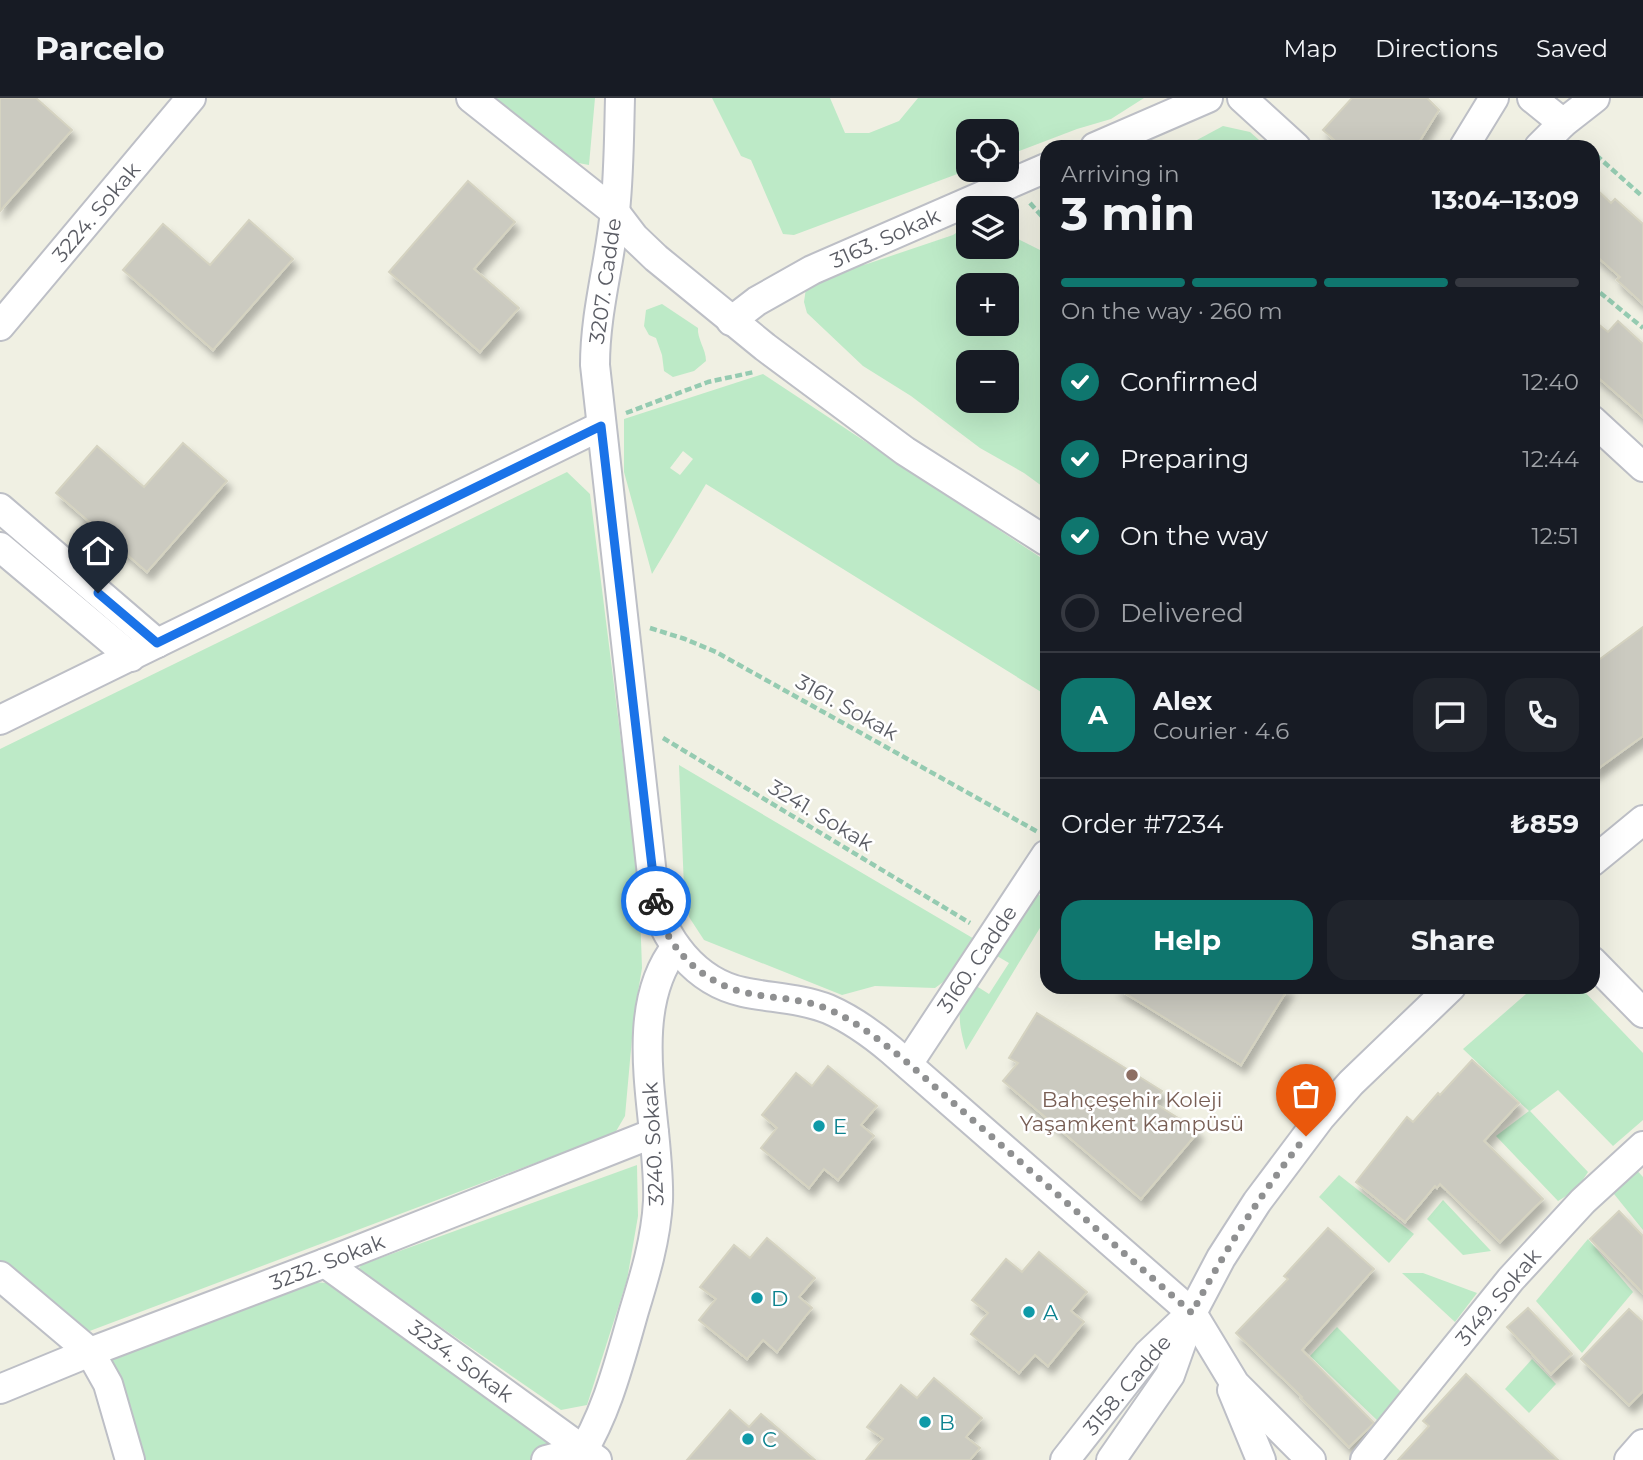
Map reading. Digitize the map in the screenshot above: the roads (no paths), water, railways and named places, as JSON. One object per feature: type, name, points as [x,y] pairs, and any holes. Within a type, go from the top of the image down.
[{"type":"street","name":"3224. Sokak","points":[[0,326],[191,98]]},
{"type":"street","points":[[471,98],[615,212],[634,237],[656,258],[731,321],[916,458],[1040,537]]},
{"type":"street","name":"3207. Cadde","points":[[620,98],[615,212],[595,336],[601,426],[657,907],[667,933],[676,947],[704,974],[721,984],[740,991],[806,1002],[827,1009],[862,1028],[908,1063],[1192,1313],[1218,1358]]},
{"type":"street","points":[[1111,140],[1208,98]]},
{"type":"street","points":[[1242,98],[1288,140]]},
{"type":"street","points":[[1468,140],[1494,98]]},
{"type":"street","points":[[1532,98],[1563,123]]},
{"type":"street","points":[[1546,140],[1594,98]]},
{"type":"street","name":"3163. Sokak","points":[[731,321],[757,301],[812,270],[1040,171]]},
{"type":"street","points":[[0,720],[601,426]]},
{"type":"street","points":[[1600,426],[1640,458]]},
{"type":"street","points":[[0,508],[157,643]]},
{"type":"street","points":[[0,547],[131,657]]},
{"type":"street","points":[[1600,855],[1643,820]]},
{"type":"street","name":"3160. Cadde","points":[[908,1063],[1040,864]]},
{"type":"street","name":"3240. Sokak","points":[[586,1457],[621,1355],[652,1249],[658,1193],[649,1079],[651,1012],[656,979],[664,962],[676,947]]},
{"type":"street","points":[[1600,969],[1643,1013]]},
{"type":"street","name":"3158. Cadde","points":[[1111,1460],[1170,1375],[1192,1313],[1221,1258],[1257,1202],[1320,1118],[1351,1083],[1444,994]]},
{"type":"street","name":"3232. Sokak","points":[[0,1390],[90,1352],[654,1133]]},
{"type":"street","name":"3149. Sokak","points":[[1365,1460],[1526,1262],[1583,1201],[1643,1146]]},
{"type":"street","name":"3234. Sokak","points":[[325,1263],[586,1457]]},
{"type":"street","points":[[0,1276],[90,1352],[108,1384],[130,1460]]},
{"type":"street","name":"3158. Cadde","points":[[1065,1460],[1148,1354],[1192,1313]]},
{"type":"street","points":[[1218,1358],[1261,1460]]},
{"type":"street","points":[[1218,1358],[1245,1396],[1311,1460]]},
{"type":"street","points":[[1629,1460],[1643,1444]]},
{"type":"street","points":[[546,1460],[586,1457]]},
{"type":"place","name":"Bahçeşehir Koleji Yaşamkent Kampüsü","points":[[1132,1075]]},
{"type":"place","name":"E","points":[[819,1126]]},
{"type":"place","name":"D","points":[[757,1298]]},
{"type":"place","name":"A","points":[[1029,1312]]},
{"type":"place","name":"B","points":[[925,1422]]},
{"type":"place","name":"C","points":[[748,1439]]}]
